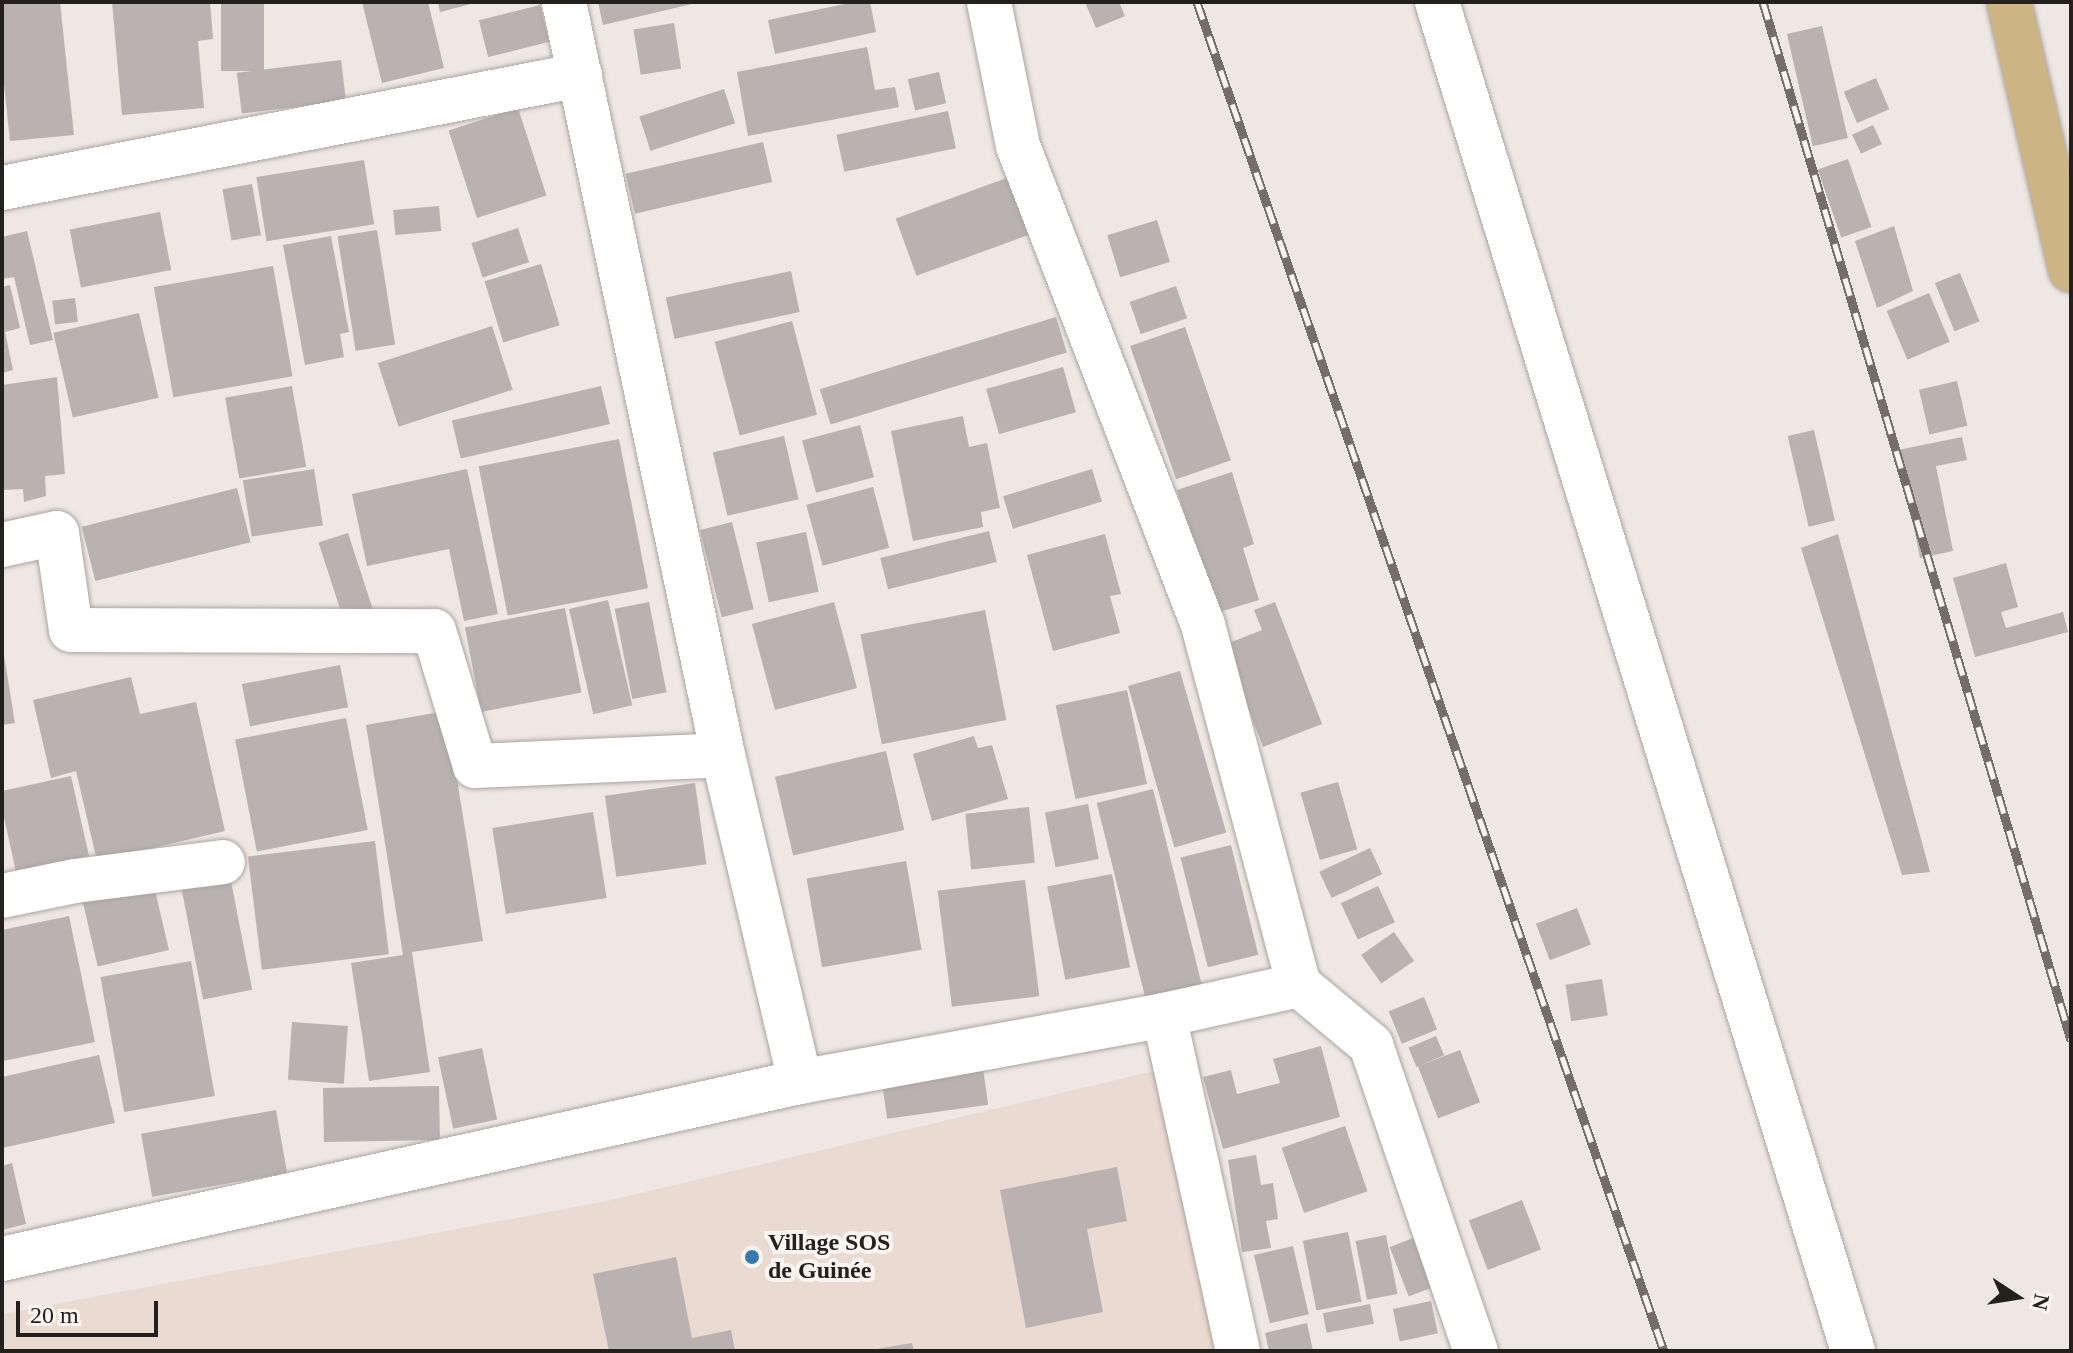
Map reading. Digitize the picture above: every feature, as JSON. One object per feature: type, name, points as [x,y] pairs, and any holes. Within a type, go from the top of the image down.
[{"type":"main road","points":[[2009,2],[2071,270]]},
{"type":"street","points":[[564,2],[723,755],[800,1082]]},
{"type":"street","points":[[989,2],[1018,146],[1203,625],[1299,985],[1371,1045],[1476,1351]]},
{"type":"street","points":[[1437,2],[1853,1351]]},
{"type":"street","points":[[2,188],[580,75]]},
{"type":"street","points":[[2,545],[57,533],[71,630],[434,631],[475,766],[723,755]]},
{"type":"street","points":[[2,896],[75,881],[223,862]]},
{"type":"street","points":[[2,1259],[800,1082],[1164,1015],[1299,985]]},
{"type":"street","points":[[1164,1015],[1238,1351]]},
{"type":"shaded area","name":"Village SOS de Guinée","points":[[1158,1070],[1219,1351],[2,1351],[2,1314],[607,1201]]},
{"type":"building","points":[[60,2],[74,135],[10,141],[2,66],[2,4]]},
{"type":"building","points":[[112,2],[210,2],[213,39],[198,41],[204,108],[122,115]]},
{"type":"building","points":[[221,2],[264,2],[264,71],[221,71]]},
{"type":"building","points":[[362,2],[428,2],[444,68],[382,83]]},
{"type":"building","points":[[438,2],[475,2],[475,3],[440,12]]},
{"type":"building","points":[[598,2],[696,2],[696,3],[603,25]]},
{"type":"building","points":[[854,2],[870,2],[876,32],[775,54],[768,20]]},
{"type":"building","points":[[1085,2],[1119,2],[1125,16],[1096,28]]},
{"type":"building","points":[[540,5],[549,42],[488,57],[479,20]]},
{"type":"building","points":[[674,23],[681,68],[641,75],[634,29]]},
{"type":"building","points":[[1822,26],[1848,138],[1813,146],[1787,34]]},
{"type":"building","points":[[867,47],[875,90],[895,87],[899,107],[748,136],[737,72]]},
{"type":"building","points":[[341,60],[346,101],[242,113],[237,73]]},
{"type":"building","points":[[939,72],[946,103],[915,110],[908,79]]},
{"type":"building","points":[[1876,78],[1889,109],[1857,123],[1844,92]]},
{"type":"building","points":[[724,89],[735,123],[650,151],[639,117]]},
{"type":"building","points":[[518,108],[546,195],[477,218],[449,131]]},
{"type":"building","points":[[948,111],[956,148],[844,172],[836,135]]},
{"type":"building","points":[[1873,125],[1882,144],[1861,154],[1852,135]]},
{"type":"building","points":[[763,142],[772,182],[635,214],[626,174]]},
{"type":"building","points":[[1848,159],[1871,227],[1841,237],[1818,169]]},
{"type":"building","points":[[364,160],[374,224],[267,241],[256,177]]},
{"type":"building","points":[[1015,175],[1036,232],[917,276],[896,218]]},
{"type":"building","points":[[252,184],[261,235],[231,240],[222,189]]},
{"type":"building","points":[[439,206],[441,231],[395,235],[393,210]]},
{"type":"building","points":[[160,212],[171,270],[81,287],[70,230]]},
{"type":"building","points":[[1157,220],[1170,262],[1120,277],[1107,235]]},
{"type":"building","points":[[1894,226],[1913,291],[1877,308],[1855,241]]},
{"type":"building","points":[[518,228],[529,262],[483,277],[471,243]]},
{"type":"building","points":[[377,230],[395,345],[356,351],[337,236]]},
{"type":"building","points":[[27,231],[53,340],[30,345],[14,277],[2,279],[2,237]]},
{"type":"building","points":[[331,236],[349,332],[340,334],[344,357],[305,365],[283,245]]},
{"type":"building","points":[[541,264],[560,325],[503,342],[485,281]]},
{"type":"building","points":[[273,266],[292,376],[173,397],[154,287]]},
{"type":"building","points":[[791,271],[800,312],[675,339],[666,298]]},
{"type":"building","points":[[1960,273],[1979,321],[1954,331],[1935,283]]},
{"type":"building","points":[[10,285],[20,328],[5,332],[13,370],[2,373],[2,287]]},
{"type":"building","points":[[1176,286],[1187,318],[1141,334],[1130,302]]},
{"type":"building","points":[[1929,293],[1950,342],[1907,360],[1887,311]]},
{"type":"building","points":[[75,298],[78,322],[55,325],[52,301]]},
{"type":"building","points":[[139,313],[159,398],[73,418],[53,333]]},
{"type":"building","points":[[1056,317],[1067,352],[831,425],[820,389]]},
{"type":"building","points":[[792,321],[817,415],[740,435],[715,342]]},
{"type":"building","points":[[492,326],[513,390],[399,427],[378,363]]},
{"type":"building","points":[[1185,327],[1231,460],[1176,479],[1130,346]]},
{"type":"building","points":[[1063,367],[1076,412],[999,434],[986,389]]},
{"type":"building","points":[[57,377],[65,474],[45,476],[46,496],[24,502],[23,489],[2,490],[2,385]]},
{"type":"building","points":[[1957,381],[1967,426],[1929,435],[1919,390]]},
{"type":"building","points":[[292,386],[306,467],[239,479],[225,398]]},
{"type":"building","points":[[601,386],[610,424],[461,458],[452,420]]},
{"type":"building","points":[[963,416],[969,447],[987,443],[1000,508],[981,512],[983,527],[913,541],[891,431]]},
{"type":"building","points":[[860,425],[874,477],[816,493],[802,441]]},
{"type":"building","points":[[1814,430],[1835,521],[1809,527],[1788,436]]},
{"type":"building","points":[[784,436],[799,499],[727,516],[713,452]]},
{"type":"building","points":[[1962,437],[1967,460],[1936,466],[1953,551],[1920,558],[1898,450]]},
{"type":"building","points":[[619,439],[648,588],[508,615],[479,466]]},
{"type":"building","points":[[314,469],[323,525],[252,537],[243,480]]},
{"type":"building","points":[[467,469],[498,614],[464,621],[449,549],[367,566],[352,494]]},
{"type":"building","points":[[1092,469],[1102,502],[1013,529],[1003,496]]},
{"type":"building","points":[[1232,472],[1254,544],[1243,548],[1259,600],[1216,613],[1177,490]]},
{"type":"building","points":[[873,487],[889,548],[823,566],[806,505]]},
{"type":"building","points":[[237,488],[251,542],[95,581],[82,527]]},
{"type":"building","points":[[732,522],[754,609],[722,617],[700,530]]},
{"type":"building","points":[[989,531],[997,562],[888,589],[880,558]]},
{"type":"building","points":[[806,532],[819,592],[769,602],[756,543]]},
{"type":"building","points":[[348,533],[374,614],[345,623],[319,543]]},
{"type":"building","points":[[1105,534],[1121,594],[1110,596],[1120,633],[1053,651],[1027,555]]},
{"type":"building","points":[[1838,534],[1930,872],[1902,875],[1801,548]]},
{"type":"building","points":[[2006,563],[2018,607],[2001,612],[2006,628],[2063,612],[2068,632],[1975,657],[1953,578]]},
{"type":"building","points":[[608,600],[632,705],[593,714],[569,609]]},
{"type":"building","points":[[649,602],[667,692],[632,699],[615,609]]},
{"type":"building","points":[[834,602],[857,688],[775,710],[752,624]]},
{"type":"building","points":[[1275,602],[1322,724],[1263,747],[1224,645],[1262,630],[1254,610]]},
{"type":"building","points":[[565,608],[581,692],[481,712],[465,627]]},
{"type":"building","points":[[985,610],[1006,720],[882,744],[860,634]]},
{"type":"building","points":[[2,643],[15,723],[2,725]]},
{"type":"building","points":[[340,665],[348,707],[250,726],[242,684]]},
{"type":"building","points":[[1180,671],[1226,832],[1174,847],[1128,686]]},
{"type":"building","points":[[131,677],[140,714],[196,702],[225,831],[97,861],[76,771],[51,778],[33,700]]},
{"type":"building","points":[[1127,690],[1147,784],[1076,799],[1056,705]]},
{"type":"building","points":[[446,711],[483,941],[412,952],[430,1072],[369,1081],[351,963],[403,955],[366,725]]},
{"type":"building","points":[[346,718],[368,830],[257,851],[235,740]]},
{"type":"building","points":[[974,736],[978,748],[992,745],[1008,799],[932,821],[913,754]]},
{"type":"building","points":[[886,751],[904,830],[793,856],[775,777]]},
{"type":"building","points":[[71,776],[89,856],[16,872],[2,808],[2,791]]},
{"type":"building","points":[[1338,782],[1357,849],[1320,860],[1301,793]]},
{"type":"building","points":[[695,783],[706,864],[616,877],[605,796]]},
{"type":"building","points":[[1153,789],[1203,989],[1147,1003],[1097,803]]},
{"type":"building","points":[[1088,804],[1099,859],[1055,867],[1045,812]]},
{"type":"building","points":[[1029,807],[1035,863],[971,869],[965,814]]},
{"type":"building","points":[[593,812],[607,898],[506,914],[492,828]]},
{"type":"building","points":[[375,841],[389,954],[262,970],[248,857]]},
{"type":"building","points":[[1231,845],[1258,955],[1208,967],[1181,858]]},
{"type":"building","points":[[1370,848],[1382,874],[1332,898],[1319,872]]},
{"type":"building","points":[[906,861],[922,950],[822,967],[807,879]]},
{"type":"building","points":[[1112,874],[1130,967],[1065,980],[1047,887]]},
{"type":"building","points":[[230,876],[252,990],[203,999],[181,886]]},
{"type":"building","points":[[152,877],[169,950],[98,966],[81,893]]},
{"type":"building","points":[[1025,880],[1039,996],[952,1007],[938,891]]},
{"type":"building","points":[[1378,886],[1395,922],[1358,940],[1341,903]]},
{"type":"building","points":[[1577,908],[1591,944],[1550,960],[1536,924]]},
{"type":"building","points":[[69,916],[95,1042],[3,1061],[2,930]]},
{"type":"building","points":[[1394,932],[1414,961],[1381,984],[1361,955]]},
{"type":"building","points":[[191,961],[215,1096],[124,1112],[100,977]]},
{"type":"building","points":[[1602,979],[1608,1016],[1571,1021],[1565,985]]},
{"type":"building","points":[[1424,997],[1437,1029],[1402,1044],[1389,1011]]},
{"type":"building","points":[[292,1022],[348,1026],[344,1084],[288,1080]]},
{"type":"building","points":[[1436,1036],[1444,1055],[1417,1067],[1408,1048]]},
{"type":"building","points":[[1321,1046],[1340,1117],[1223,1149],[1203,1077],[1231,1070],[1237,1094],[1280,1083],[1273,1059]]},
{"type":"building","points":[[482,1048],[497,1119],[453,1129],[438,1057]]},
{"type":"building","points":[[1460,1050],[1480,1102],[1438,1118],[1418,1066]]},
{"type":"building","points":[[99,1055],[115,1123],[2,1148],[2,1077]]},
{"type":"building","points":[[983,1068],[988,1105],[887,1119],[882,1082]]},
{"type":"building","points":[[439,1086],[440,1140],[324,1142],[323,1088]]},
{"type":"building","points":[[276,1110],[287,1173],[152,1197],[141,1134]]},
{"type":"building","points":[[1345,1126],[1367,1191],[1304,1213],[1282,1148]]},
{"type":"building","points":[[1256,1155],[1261,1185],[1273,1183],[1278,1219],[1266,1221],[1271,1248],[1242,1252],[1228,1160]]},
{"type":"building","points":[[12,1163],[26,1224],[2,1230],[2,1166]]},
{"type":"building","points":[[1117,1167],[1127,1221],[1087,1229],[1103,1312],[1026,1328],[1000,1190]]},
{"type":"building","points":[[1522,1200],[1541,1249],[1488,1270],[1469,1220]]},
{"type":"building","points":[[1348,1232],[1362,1302],[1316,1310],[1303,1241]]},
{"type":"building","points":[[1386,1235],[1397,1294],[1367,1300],[1356,1241]]},
{"type":"building","points":[[1413,1238],[1432,1287],[1409,1296],[1390,1247]]},
{"type":"building","points":[[1293,1246],[1309,1314],[1270,1323],[1254,1255]]},
{"type":"building","points":[[676,1257],[692,1338],[731,1330],[735,1351],[609,1351],[593,1274]]},
{"type":"building","points":[[1431,1301],[1438,1333],[1400,1341],[1393,1309]]},
{"type":"building","points":[[1370,1304],[1374,1324],[1327,1333],[1323,1313]]},
{"type":"building","points":[[1307,1323],[1313,1351],[1269,1351],[1265,1333]]},
{"type":"building","points":[[912,1343],[914,1351],[877,1351],[877,1349]]},
{"type":"railway","points":[[1197,2],[1664,1351]]},
{"type":"railway","points":[[1763,2],[2071,1040]]},
{"type":"place","name":"Village SOS de Guinée","points":[[752,1257]]}]
